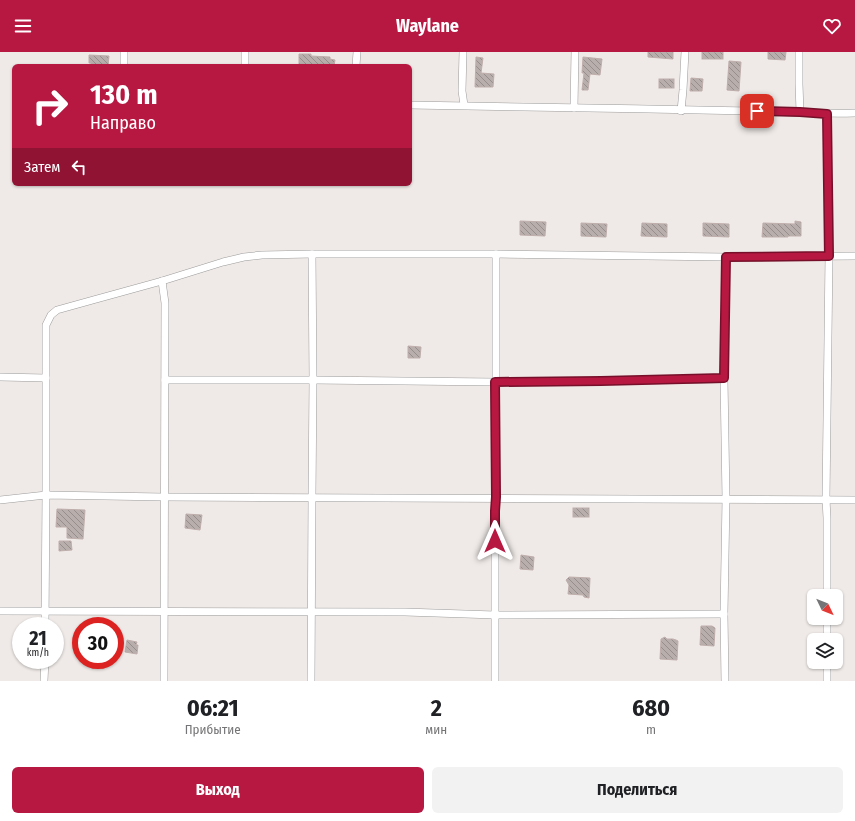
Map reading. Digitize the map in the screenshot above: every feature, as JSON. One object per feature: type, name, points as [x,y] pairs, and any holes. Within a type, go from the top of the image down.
[{"type":"street","points":[[124,52],[124,64]]},
{"type":"street","points":[[245,52],[245,64]]},
{"type":"street","points":[[356,64],[357,52]]},
{"type":"street","points":[[463,52],[462,91],[464,105]]},
{"type":"street","points":[[574,108],[575,52]]},
{"type":"street","points":[[681,111],[685,52]]},
{"type":"street","points":[[800,52],[798,84],[800,112]]},
{"type":"street","points":[[412,104],[681,111],[800,112],[827,114],[855,113]]},
{"type":"street","points":[[827,114],[829,256],[826,499],[827,589]]},
{"type":"street","points":[[311,681],[313,380],[312,254]]},
{"type":"street","points":[[45,617],[46,325],[51,315],[57,310],[244,257],[262,255],[496,254],[726,257],[855,256]]},
{"type":"street","points":[[495,681],[496,254]]},
{"type":"street","points":[[724,681],[726,499],[724,378],[726,257]]},
{"type":"street","points":[[162,281],[165,303],[164,681]]},
{"type":"street","points":[[0,377],[46,378]]},
{"type":"street","points":[[165,380],[495,382],[724,378]]},
{"type":"street","points":[[0,500],[46,495],[164,497],[496,497],[855,500]]},
{"type":"street","points":[[0,611],[405,612],[495,615],[724,614]]},
{"type":"street","points":[[44,669],[44,681]]},
{"type":"street","points":[[827,669],[827,681]]},
{"type":"building","points":[[648,52],[673,52],[673,59],[648,57]]},
{"type":"building","points":[[702,52],[723,52],[723,59],[702,59]]},
{"type":"building","points":[[768,52],[786,52],[785,60],[768,59]]},
{"type":"building","points":[[299,54],[330,57],[330,59],[335,60],[334,64],[299,64]]},
{"type":"building","points":[[89,55],[109,56],[108,64],[89,63]]},
{"type":"building","points":[[476,57],[483,58],[481,73],[494,74],[493,87],[475,87]]},
{"type":"building","points":[[583,57],[602,59],[600,75],[590,74],[588,90],[582,90],[584,73],[582,73]]},
{"type":"building","points":[[729,61],[741,62],[739,91],[727,90]]},
{"type":"building","points":[[691,78],[703,79],[702,91],[690,91]]},
{"type":"building","points":[[659,79],[674,79],[674,88],[659,88]]},
{"type":"building","points":[[520,221],[546,222],[545,236],[520,235]]},
{"type":"building","points":[[795,221],[801,222],[801,236],[762,237],[763,223],[795,224]]},
{"type":"building","points":[[581,223],[607,224],[606,237],[581,236]]},
{"type":"building","points":[[642,223],[667,224],[667,237],[641,236]]},
{"type":"building","points":[[703,223],[729,224],[729,237],[703,236]]},
{"type":"building","points":[[408,346],[421,347],[420,358],[408,358]]},
{"type":"building","points":[[573,508],[589,508],[589,517],[573,517]]},
{"type":"building","points":[[57,509],[85,510],[83,539],[67,538],[67,527],[56,527]]},
{"type":"building","points":[[186,514],[202,515],[200,530],[185,528]]},
{"type":"building","points":[[59,541],[71,541],[72,550],[59,551]]},
{"type":"building","points":[[521,555],[534,557],[533,570],[520,569]]},
{"type":"building","points":[[569,577],[590,578],[589,598],[584,597],[583,595],[568,594],[569,585],[566,580]]},
{"type":"building","points":[[701,626],[712,626],[715,628],[714,646],[700,645]]},
{"type":"building","points":[[665,637],[667,639],[678,641],[677,660],[660,659],[661,639]]},
{"type":"building","points":[[127,640],[137,642],[137,654],[125,652]]},
{"type":"route","points":[[495,541],[495,382],[724,378],[726,257],[829,256],[827,114],[757,111]]}]
